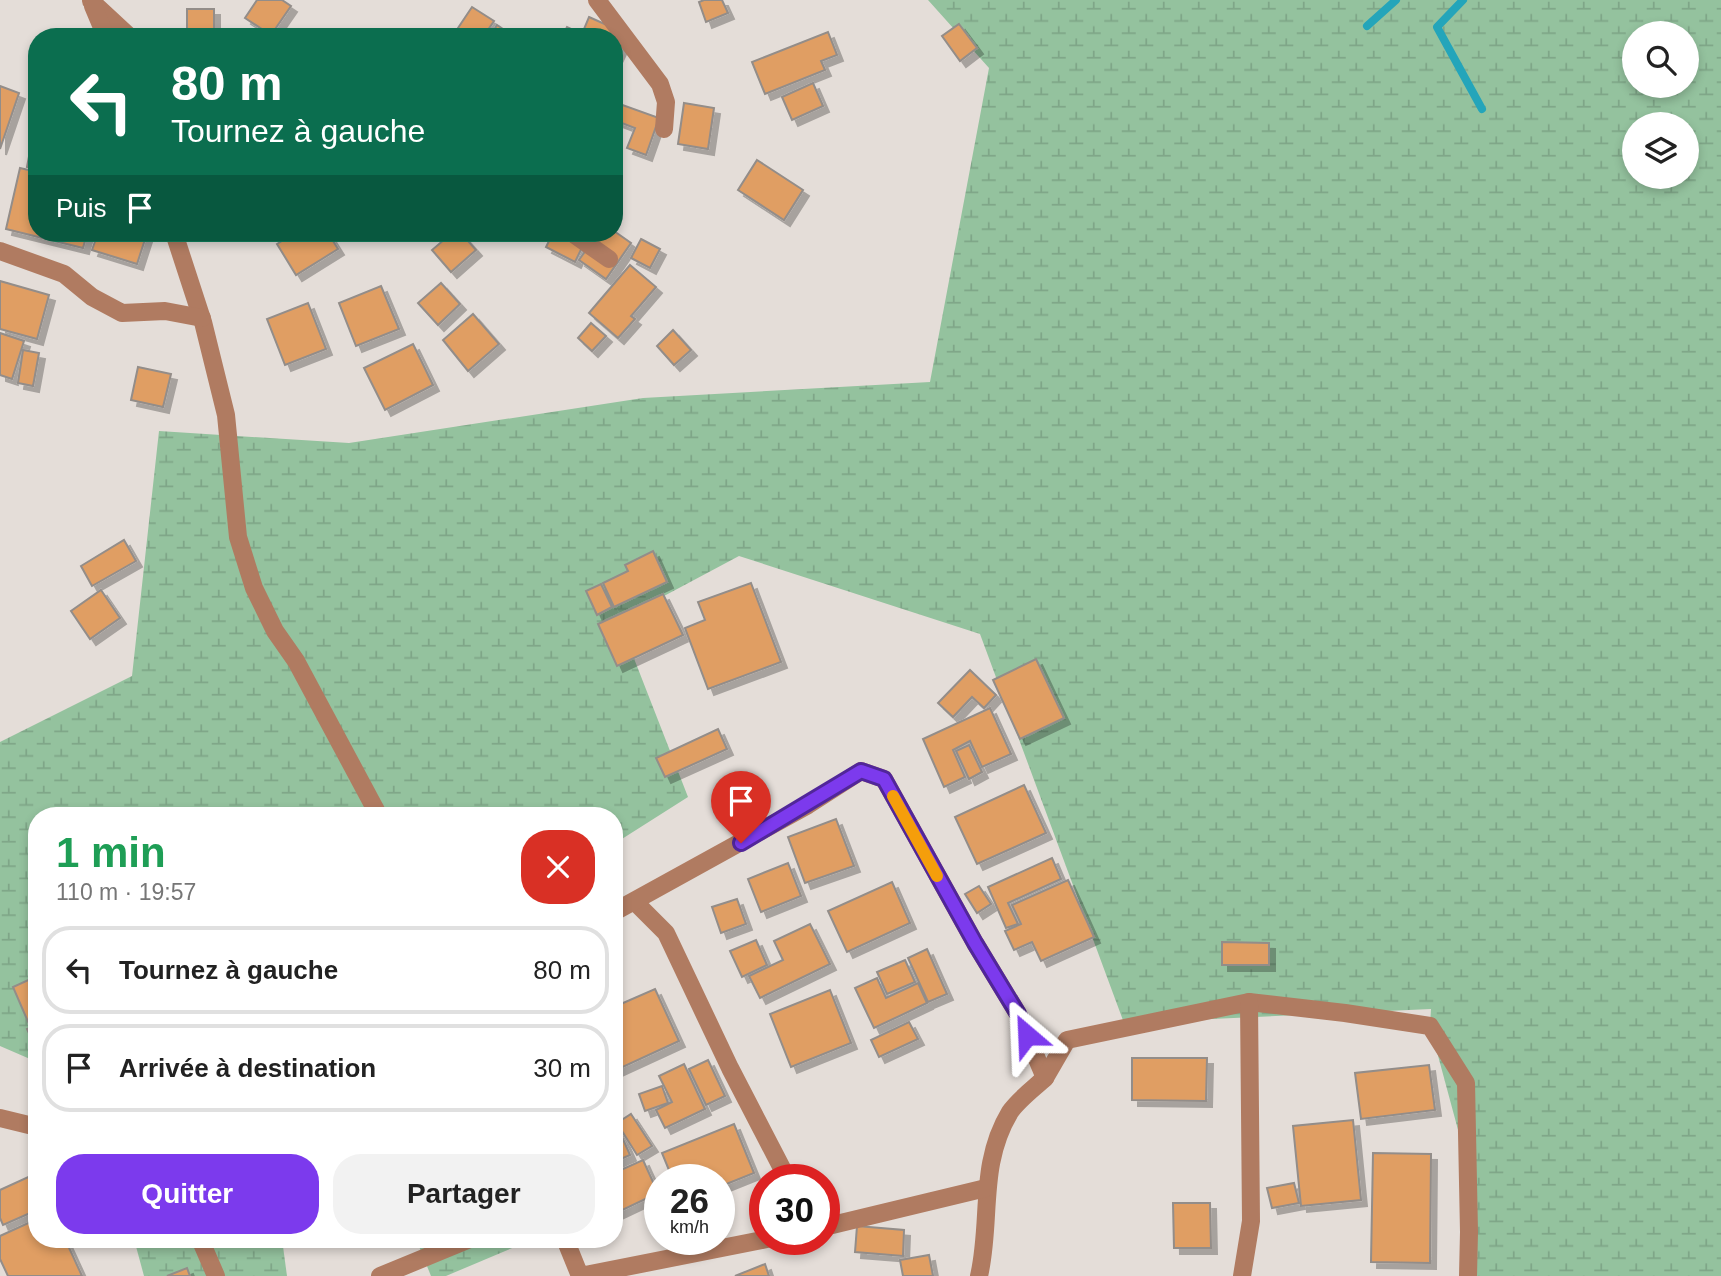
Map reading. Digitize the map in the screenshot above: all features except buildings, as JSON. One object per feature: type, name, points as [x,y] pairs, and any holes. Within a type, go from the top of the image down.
[{"type":"street","points":[[91,0],[102,28]]},
{"type":"street","points":[[91,0],[121,28]]},
{"type":"street","points":[[597,0],[618,28]]},
{"type":"street","points":[[623,35],[660,84],[666,102],[664,129]]},
{"type":"street","points":[[177,242],[202,318],[226,415],[238,537],[254,588],[374,807]]},
{"type":"street","points":[[585,242],[609,259]]},
{"type":"street","points":[[0,251],[64,274],[92,297],[122,313],[165,311],[202,318]]},
{"type":"street","points":[[623,908],[808,804],[861,771],[884,779],[975,943],[1018,1014],[1045,1078]]},
{"type":"street","points":[[635,902],[666,933],[730,1068],[780,1164]]},
{"type":"street","points":[[1242,1276],[1251,1221],[1249,1002]]},
{"type":"street","points":[[979,1276],[985,1249],[986,1188],[992,1153],[1011,1111],[1045,1078],[1067,1040],[1249,1002],[1430,1026],[1466,1083],[1468,1276]]},
{"type":"street","points":[[0,1118],[28,1125]]},
{"type":"street","points":[[840,1223],[986,1188]]},
{"type":"street","points":[[569,1248],[580,1276],[749,1243]]},
{"type":"street","points":[[204,1248],[216,1276]]},
{"type":"street","points":[[380,1276],[448,1248]]},
{"type":"green space","points":[[928,0],[1721,0],[1721,1276],[1468,1276],[1471,1178],[1430,1026],[1431,1009],[1124,1023],[980,634],[739,556],[619,620],[688,797],[623,838],[623,807],[28,807],[28,1058],[0,1046],[0,742],[132,676],[159,431],[349,443],[643,398],[930,382],[989,68]]},
{"type":"green space","points":[[136,1248],[283,1248],[287,1276],[144,1276]]},
{"type":"green space","points":[[420,1248],[512,1248],[446,1276],[431,1276]]},
{"type":"waterway","points":[[1367,26],[1396,0]]},
{"type":"waterway","points":[[1463,0],[1437,27],[1482,109]]},
{"type":"slow traffic","points":[[893,796],[937,876]]},
{"type":"route","points":[[741,843],[861,771],[884,779],[975,943],[1018,1014],[1027,1035]]}]
